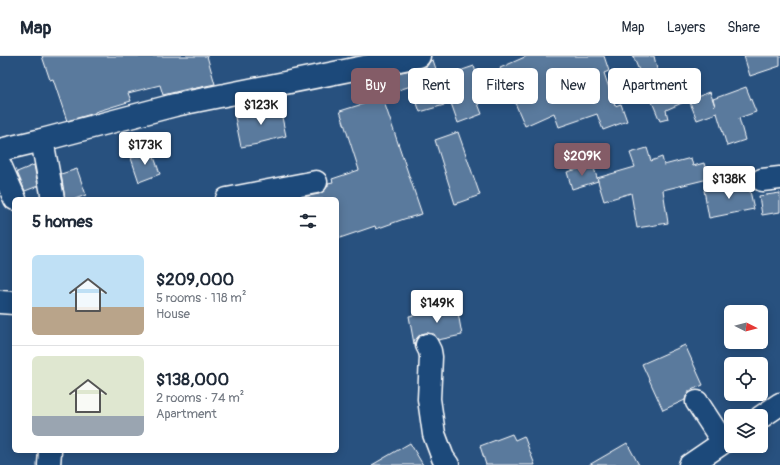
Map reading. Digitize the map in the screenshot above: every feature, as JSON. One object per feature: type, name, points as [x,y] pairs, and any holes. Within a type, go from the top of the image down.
[{"type":"street","points":[[0,150],[176,105],[419,56]]},
{"type":"street","points":[[42,140],[53,197]]},
{"type":"street","points":[[0,165],[14,197]]},
{"type":"street","points":[[237,197],[316,182]]},
{"type":"street","points":[[0,302],[12,303]]},
{"type":"street","points":[[427,345],[431,357],[429,399],[434,434],[443,458],[448,465]]},
{"type":"street","points":[[697,402],[724,436]]},
{"type":"street","points":[[768,412],[780,404]]},
{"type":"street","points":[[690,465],[724,442]]},
{"type":"street","points":[[49,465],[50,453]]},
{"type":"building","points":[[42,56],[207,56],[215,84],[163,95],[160,85],[128,93],[131,101],[67,121],[53,79],[50,80]]},
{"type":"building","points":[[527,56],[604,56],[608,68],[608,71],[604,73],[608,85],[608,104],[614,104],[615,106],[621,104],[627,121],[603,130],[597,114],[559,127],[554,113],[525,126],[516,104],[538,104],[538,68],[500,68]]},
{"type":"building","points":[[633,56],[654,56],[657,68],[638,68]]},
{"type":"building","points":[[744,56],[780,56],[780,66],[750,76]]},
{"type":"building","points":[[433,60],[436,68],[421,68],[427,66],[430,61]]},
{"type":"building","points":[[474,66],[475,68],[472,68],[472,104],[478,104],[482,114],[458,123],[451,104],[464,104],[464,69]]},
{"type":"building","points":[[408,71],[408,87],[400,90],[400,72]]},
{"type":"building","points":[[746,87],[756,112],[739,118],[745,140],[727,146],[717,113],[697,120],[691,104],[701,104],[701,95],[710,92],[715,106],[713,99]]},
{"type":"building","points":[[279,103],[286,136],[241,147],[235,117],[258,113],[257,108]]},
{"type":"building","points":[[363,104],[385,104],[422,214],[376,229],[375,226],[339,238],[339,197],[304,197],[319,194],[324,191],[328,186],[328,183],[333,182],[332,179],[359,170],[340,111]]},
{"type":"building","points":[[417,104],[448,104],[420,112]]},
{"type":"building","points":[[653,104],[680,104],[666,110],[668,119],[660,121]]},
{"type":"building","points":[[458,132],[480,195],[455,204],[435,140]]},
{"type":"building","points":[[647,148],[651,161],[662,157],[664,165],[691,158],[693,166],[704,163],[708,179],[663,190],[668,223],[637,228],[631,193],[604,201],[597,178],[635,167],[630,153]]},
{"type":"building","points":[[152,151],[160,174],[139,182],[131,158]]},
{"type":"building","points":[[34,165],[38,186],[25,191],[17,172]]},
{"type":"building","points":[[593,165],[598,181],[572,189],[567,172]]},
{"type":"building","points":[[77,169],[86,195],[80,197],[65,197],[61,174]]},
{"type":"building","points":[[748,182],[754,209],[709,218],[704,190]]},
{"type":"building","points":[[780,193],[780,212],[762,215],[759,196]]},
{"type":"building","points":[[457,307],[462,335],[438,340],[434,334],[421,334],[414,344],[409,316]]},
{"type":"building","points":[[685,345],[703,385],[689,391],[685,400],[663,410],[642,364]]},
{"type":"building","points":[[512,434],[515,440],[524,436],[535,465],[486,465],[480,446]]},
{"type":"building","points":[[410,443],[423,465],[372,465]]},
{"type":"building","points":[[627,443],[639,465],[589,465]]}]
